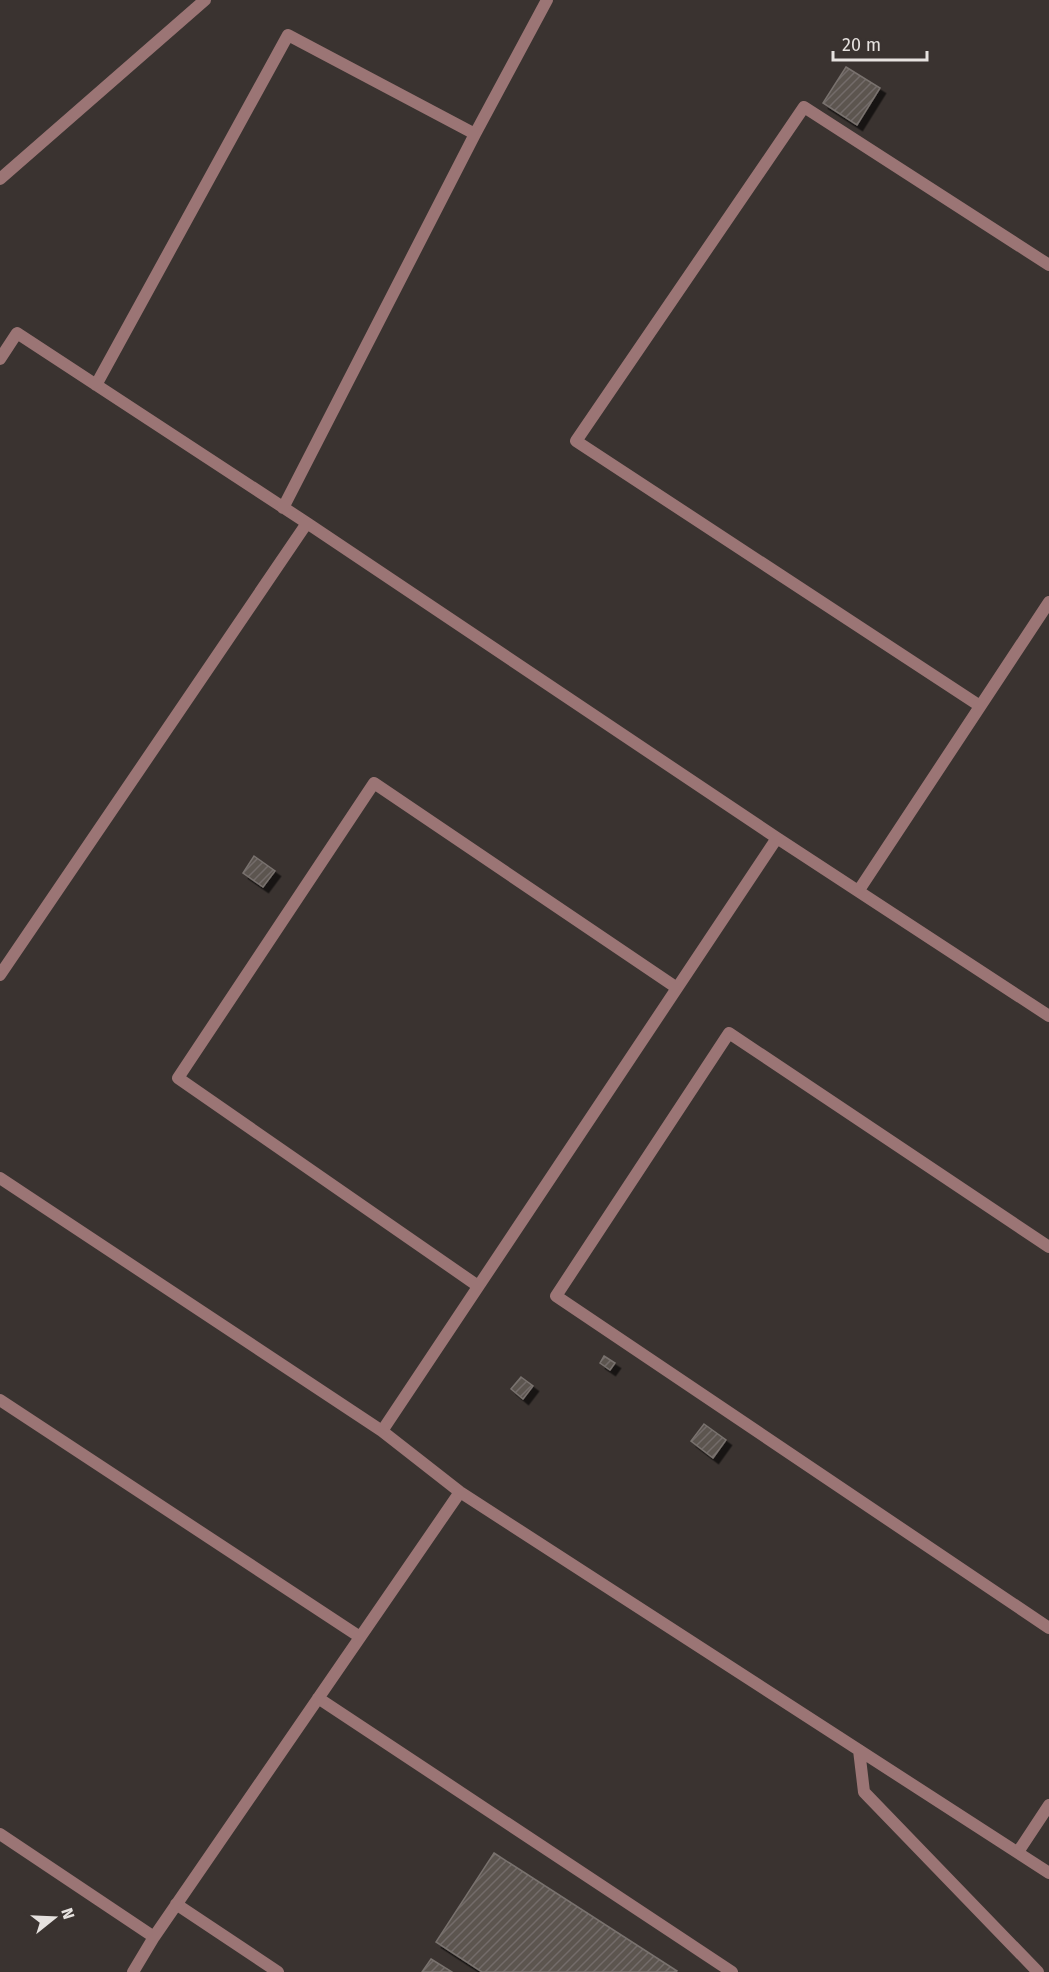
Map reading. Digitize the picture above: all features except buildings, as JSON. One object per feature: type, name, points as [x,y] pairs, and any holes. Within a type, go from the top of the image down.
[{"type":"street","points":[[0,179],[205,0]]},
{"type":"street","points":[[284,508],[475,134],[547,0]]},
{"type":"street","points":[[96,385],[288,35],[475,134]]},
{"type":"street","points":[[980,706],[576,441],[804,107],[1049,265]]},
{"type":"street","points":[[0,359],[17,333],[1049,1016]]},
{"type":"street","points":[[0,975],[307,523]]},
{"type":"street","points":[[859,890],[1049,602]]},
{"type":"street","points":[[478,1286],[178,1078],[374,783],[677,988]]},
{"type":"street","points":[[382,1431],[777,838]]},
{"type":"street","points":[[1049,1246],[729,1033],[556,1296],[1049,1628]]},
{"type":"street","points":[[0,1178],[382,1431],[460,1492],[1049,1873]]},
{"type":"street","points":[[0,1400],[360,1637]]},
{"type":"street","points":[[132,1972],[176,1904],[460,1492]]},
{"type":"street","points":[[318,1698],[732,1972]]},
{"type":"street","points":[[859,1750],[864,1792],[1038,1972]]},
{"type":"street","points":[[1018,1852],[1049,1805]]},
{"type":"street","points":[[0,1834],[154,1937]]},
{"type":"street","points":[[176,1904],[278,1972]]}]
